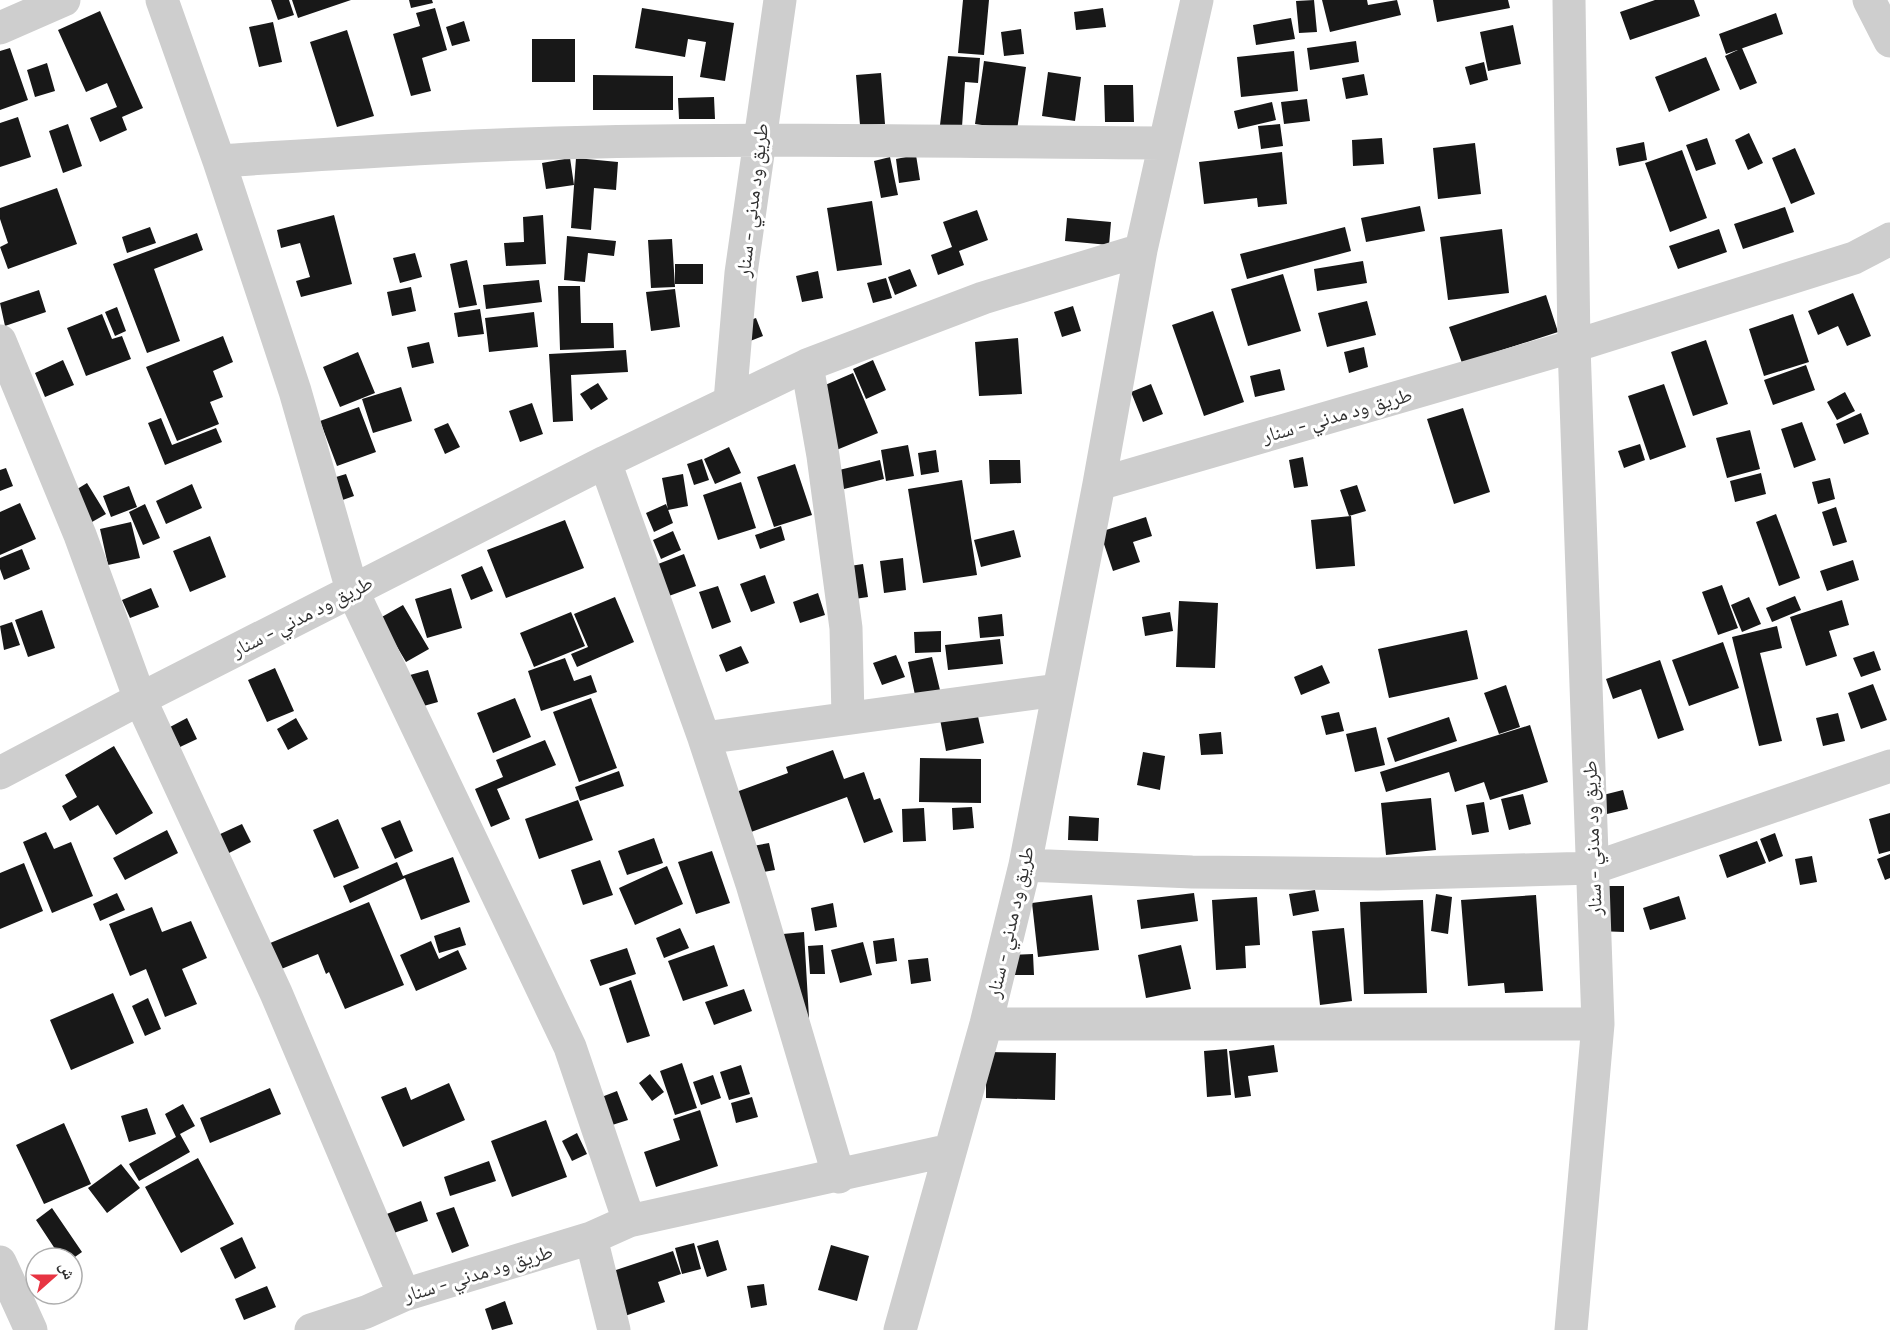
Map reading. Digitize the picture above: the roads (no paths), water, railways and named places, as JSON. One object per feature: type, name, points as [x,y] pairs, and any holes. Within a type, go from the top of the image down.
[{"type":"street","points":[[0,27],[64,0]]},
{"type":"street","points":[[162,0],[219,161],[295,391],[352,590],[570,1047],[629,1221]]},
{"type":"street","name":"طريق ود مدني - سنار","points":[[730,401],[741,273],[780,0]]},
{"type":"street","name":"طريق ود مدني - سنار","points":[[900,1330],[986,1024],[1025,865],[1099,484],[1141,250],[1163,143],[1197,0]]},
{"type":"street","name":"طريق ود مدني - سنار","points":[[1569,0],[1574,346],[1598,1024],[1571,1330]]},
{"type":"street","points":[[1869,0],[1890,41]]},
{"type":"street","points":[[219,161],[427,147],[759,140],[1163,143]]},
{"type":"street","name":"طريق ود مدني - سنار","points":[[1099,484],[1574,346],[1854,258],[1890,239]]},
{"type":"street","name":"طريق ود مدني - سنار","points":[[0,773],[352,590],[605,462],[807,365],[982,298],[1141,250]]},
{"type":"street","points":[[3,359],[80,535],[140,699],[276,993],[404,1295]]},
{"type":"street","points":[[807,365],[823,456],[846,628],[848,717]]},
{"type":"street","points":[[605,462],[704,738],[752,884],[839,1177]]},
{"type":"street","points":[[704,738],[1058,690]]},
{"type":"street","points":[[1025,865],[1192,872],[1378,874],[1593,868],[1890,766]]},
{"type":"street","points":[[986,1024],[1598,1024]]},
{"type":"street","name":"طريق ود مدني - سنار","points":[[311,1330],[368,1321],[404,1295],[591,1238],[629,1221],[839,1177],[950,1150]]},
{"type":"street","points":[[591,1238],[614,1330]]},
{"type":"street","points":[[0,1262],[31,1330]]}]
